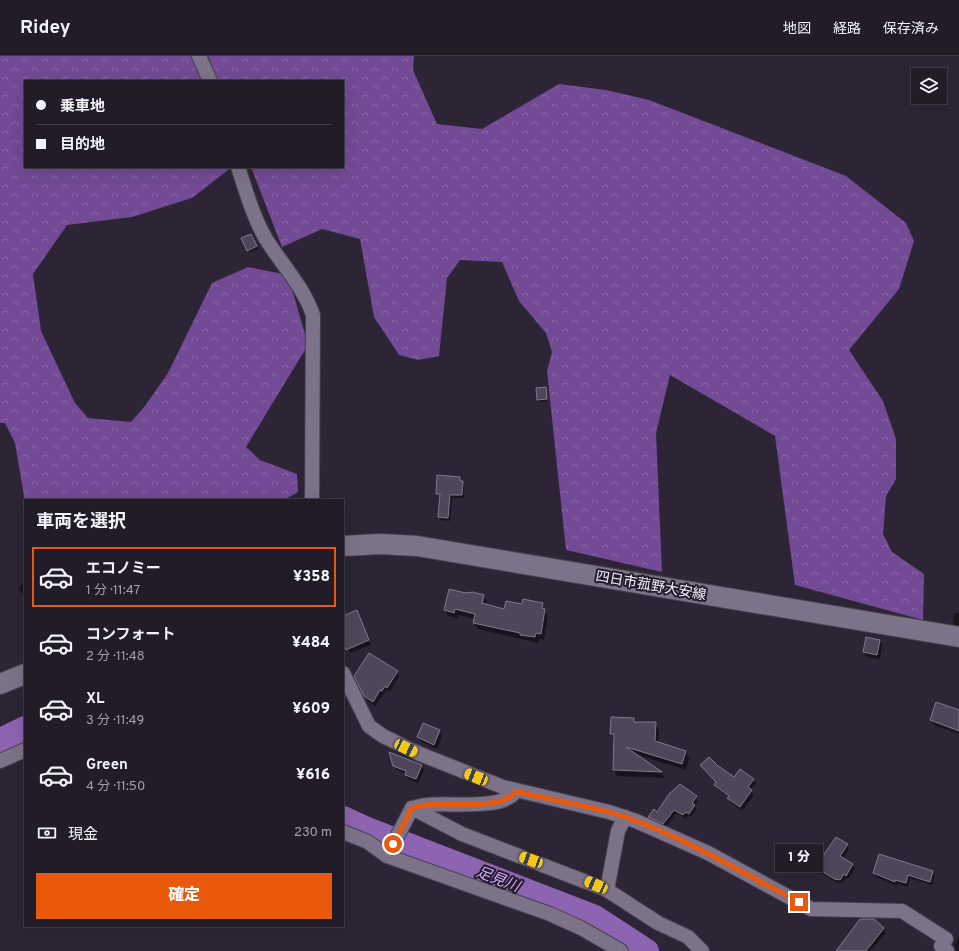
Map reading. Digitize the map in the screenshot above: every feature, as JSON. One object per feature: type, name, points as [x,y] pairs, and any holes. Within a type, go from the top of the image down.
[{"type":"main road","name":"四日市菰野大安線","points":[[344,546],[380,544],[417,546],[959,637]]},
{"type":"main road","points":[[0,684],[24,674]]},
{"type":"street","points":[[199,56],[210,80]]},
{"type":"street","points":[[238,168],[253,213],[266,239],[303,291],[313,315],[312,499]]},
{"type":"street","points":[[344,674],[369,726],[420,754],[516,791],[625,817],[708,853],[811,909],[902,911],[946,939],[941,946],[947,951]]},
{"type":"street","points":[[0,761],[24,750]]},
{"type":"street","points":[[412,808],[427,805],[476,804],[503,800],[512,797],[516,791]]},
{"type":"street","points":[[387,856],[412,808]]},
{"type":"street","points":[[412,808],[462,834],[607,890],[658,923],[688,937],[702,951]]},
{"type":"street","points":[[607,890],[618,831],[625,817]]},
{"type":"street","points":[[344,832],[368,842],[387,856],[550,914],[581,928],[621,951]]},
{"type":"green space","points":[[0,56],[193,56],[202,80],[24,80],[24,168],[231,168],[192,198],[132,217],[67,225],[33,274],[41,331],[75,403],[88,418],[131,422],[145,406],[168,373],[212,283],[248,267],[288,275],[308,345],[246,447],[260,460],[297,474],[298,492],[286,499],[24,499],[15,443],[5,423],[0,423]]},
{"type":"green space","points":[[208,56],[414,56],[413,70],[437,124],[482,129],[559,84],[606,90],[649,100],[846,176],[906,223],[914,241],[899,289],[849,350],[883,401],[896,439],[896,479],[886,496],[883,534],[892,552],[924,574],[923,620],[795,585],[775,436],[670,375],[656,433],[662,572],[566,550],[547,371],[552,352],[546,333],[519,301],[502,262],[460,260],[447,278],[439,356],[418,360],[399,355],[374,317],[360,239],[322,229],[282,247],[251,168],[344,168],[344,80],[218,80]]},
{"type":"building","points":[[251,234],[257,246],[247,251],[241,238]]},
{"type":"building","points":[[546,387],[547,399],[537,400],[536,388]]},
{"type":"building","points":[[437,475],[460,477],[460,481],[463,481],[462,495],[450,495],[448,518],[438,517],[440,494],[436,494]]},
{"type":"building","points":[[449,589],[484,595],[482,603],[504,609],[506,601],[522,604],[523,599],[543,603],[542,608],[545,609],[541,634],[536,633],[535,637],[520,635],[520,633],[473,623],[475,614],[455,609],[454,613],[444,610]]},
{"type":"building","points":[[357,610],[369,640],[346,650],[344,645],[344,616]]},
{"type":"building","points":[[866,637],[880,640],[877,655],[863,652]]},
{"type":"building","points":[[369,653],[398,671],[387,688],[385,686],[382,691],[380,690],[373,702],[364,696],[354,676]]},
{"type":"building","points":[[936,702],[959,710],[959,731],[930,720]]},
{"type":"building","points":[[611,717],[634,718],[634,722],[656,722],[655,741],[686,751],[682,764],[626,747],[662,772],[613,770],[614,734],[610,734]]},
{"type":"building","points":[[423,723],[440,730],[434,745],[417,737]]},
{"type":"building","points":[[389,752],[422,765],[416,779],[405,775],[406,771],[393,766]]},
{"type":"building","points":[[709,757],[717,765],[734,777],[740,769],[754,779],[748,787],[752,790],[740,807],[727,798],[729,796],[714,785],[716,782],[700,765]]},
{"type":"building","points":[[680,784],[697,796],[692,803],[695,805],[689,814],[686,812],[683,815],[674,810],[663,824],[648,817],[654,809],[657,812],[669,794]]},
{"type":"building","points":[[836,837],[848,844],[840,856],[853,864],[846,876],[844,874],[840,880],[836,880],[815,867]]},
{"type":"building","points":[[879,854],[933,871],[930,882],[908,875],[906,883],[895,880],[895,882],[873,873]]},
{"type":"building","points":[[860,919],[874,919],[884,928],[866,951],[836,951]]},
{"type":"waterway","name":"足見川","points":[[0,740],[24,728]]},
{"type":"waterway","name":"足見川","points":[[344,818],[367,829],[595,917],[647,951]]},
{"type":"route","points":[[393,844],[412,808],[427,805],[476,804],[503,800],[512,797],[516,791],[625,817],[708,853],[799,902]]}]
